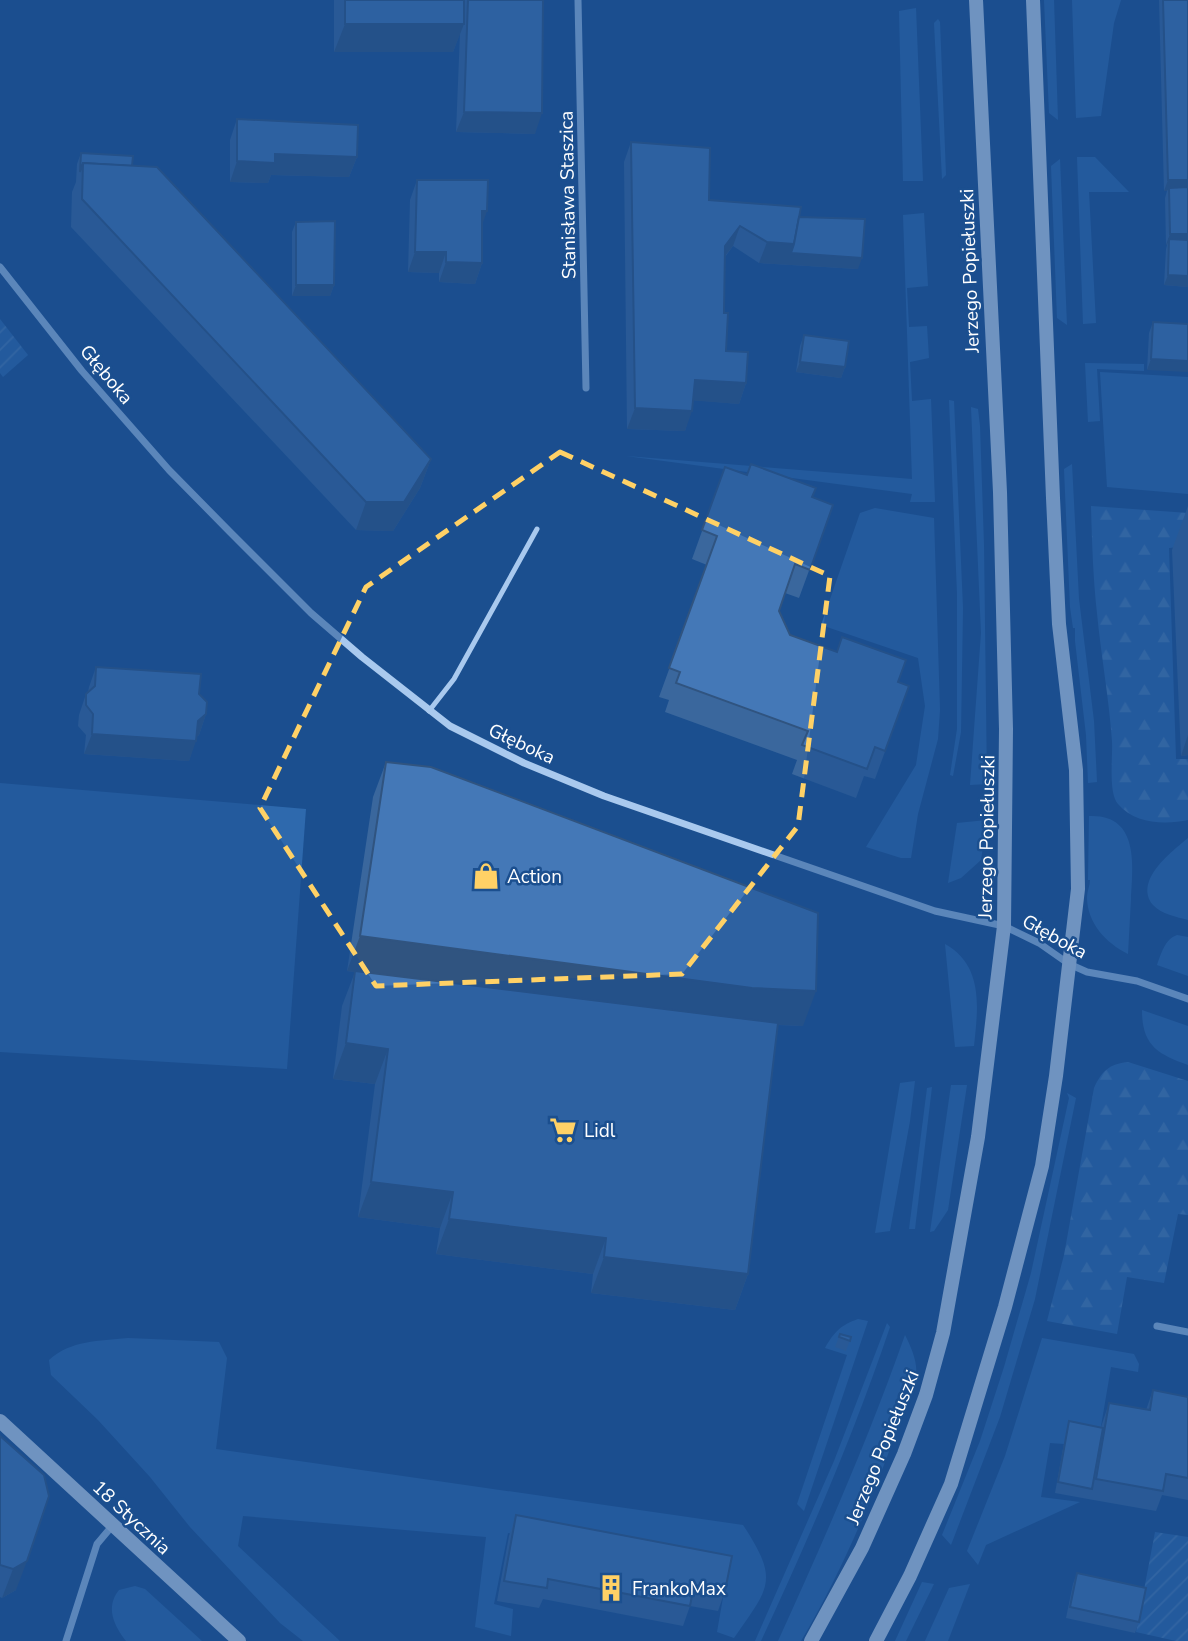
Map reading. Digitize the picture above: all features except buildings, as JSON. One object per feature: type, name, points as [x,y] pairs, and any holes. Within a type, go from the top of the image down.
[{"type":"main road","name":"Jerzego Popiełuszki","points":[[811,1641],[862,1548],[904,1454],[926,1395],[940,1346],[978,1137],[1004,926],[1006,729],[1000,492],[976,0]]},
{"type":"main road","points":[[876,1641],[910,1576],[951,1484],[1005,1307],[1042,1166],[1078,889],[1076,770],[1059,624],[1033,0]]},
{"type":"main road","name":"18 Stycznia","points":[[0,1421],[239,1641]]},
{"type":"street","name":"Stanisława Staszica","points":[[578,0],[586,388]]},
{"type":"street","name":"Głęboka","points":[[0,267],[82,370],[169,470],[311,613],[429,712],[450,726],[524,764],[604,796],[935,911],[1004,926],[1087,972],[1137,981],[1188,999]]},
{"type":"street","points":[[1157,1326],[1188,1332]]},
{"type":"street","points":[[66,1641],[97,1544],[113,1525]]},
{"type":"lane","points":[[429,712],[454,679],[537,529]]},
{"type":"highlighted area","points":[[560,452],[830,576],[798,826],[682,974],[376,986],[260,808],[366,587]]},
{"type":"green space","points":[[1044,0],[1054,0],[1058,120],[1049,113]]},
{"type":"green space","points":[[1072,0],[1121,0],[1114,23],[1101,116],[1076,118]]},
{"type":"green space","points":[[916,8],[923,181],[903,181],[899,11]]},
{"type":"green space","points":[[938,19],[946,175],[942,179],[934,23]]},
{"type":"green space","points":[[1077,157],[1095,157],[1129,192],[1089,192],[1096,323],[1083,324]]},
{"type":"green space","points":[[1060,159],[1067,325],[1057,318],[1051,166]]},
{"type":"green space","points":[[924,213],[928,286],[907,288],[909,327],[927,326],[929,358],[910,362],[912,401],[931,399],[935,502],[910,502],[912,494],[626,456],[912,479],[903,215]]},
{"type":"green space","points":[[0,319],[28,355],[3,377],[0,373]]},
{"type":"green space","points":[[1085,363],[1144,364],[1144,371],[1097,369],[1100,421],[1088,422]]},
{"type":"green space","points":[[1100,372],[1188,377],[1188,494],[1107,487]]},
{"type":"green space","points":[[949,400],[954,401],[963,608],[961,732],[953,776],[950,775],[957,729],[957,593]]},
{"type":"green space","points":[[971,407],[978,409],[980,426],[987,784],[970,785],[981,633]]},
{"type":"green space","points":[[1072,464],[1079,599],[1094,721],[1097,782],[1088,783],[1086,735],[1075,628],[1070,607],[1064,469]]},
{"type":"green space","points":[[1091,506],[1188,513],[1188,546],[1169,548],[1176,759],[1188,759],[1188,820],[1160,822],[1142,819],[1125,811],[1115,799],[1112,783],[1111,725],[1095,586]]},
{"type":"green space","points":[[875,508],[934,518],[940,710],[938,739],[918,814],[911,858],[901,858],[866,847],[916,765],[925,706],[918,658],[821,625],[860,513]]},
{"type":"green space","points":[[0,783],[306,809],[287,1069],[0,1052]]},
{"type":"green space","points":[[1089,816],[1117,823],[1130,844],[1132,871],[1128,954],[1105,938],[1090,915],[1087,897],[1090,880]]},
{"type":"green space","points":[[987,820],[981,860],[961,878],[948,883],[957,823]]},
{"type":"green space","points":[[1188,838],[1188,920],[1156,908],[1148,895],[1148,886],[1157,867]]},
{"type":"green space","points":[[1177,935],[1188,937],[1188,976],[1157,965],[1166,943]]},
{"type":"green space","points":[[945,944],[967,964],[976,989],[974,1046],[955,1047]]},
{"type":"green space","points":[[1142,1010],[1188,1026],[1188,1065],[1168,1057],[1153,1046],[1145,1032]]},
{"type":"green space","points":[[1128,1062],[1188,1081],[1188,1215],[1178,1214],[1164,1283],[1127,1277],[1117,1334],[1047,1321],[1064,1255],[1094,1088],[1107,1069]]},
{"type":"green space","points":[[915,1081],[890,1231],[875,1233],[900,1083]]},
{"type":"green space","points":[[951,1085],[967,1085],[948,1210],[934,1231],[930,1232]]},
{"type":"green space","points":[[932,1087],[915,1229],[909,1229],[927,1088]]},
{"type":"green space","points":[[1067,1093],[1076,1098],[1035,1299],[1000,1417],[951,1545],[942,1535],[980,1441],[1031,1273],[1069,1098]]},
{"type":"green space","points":[[858,1319],[868,1321],[804,1511],[797,1504],[847,1355],[825,1348],[838,1330]]},
{"type":"green space","points":[[887,1323],[890,1327],[876,1367],[830,1485],[761,1641],[755,1641],[834,1461]]},
{"type":"green space","points":[[905,1335],[915,1360],[915,1383],[865,1512],[801,1641],[778,1641],[845,1490]]},
{"type":"green space","points":[[128,1338],[219,1342],[227,1358],[216,1449],[743,1525],[755,1544],[766,1572],[762,1595],[734,1638],[717,1632],[727,1575],[508,1533],[494,1604],[513,1609],[511,1636],[475,1627],[486,1537],[243,1516],[238,1546],[340,1641],[303,1641],[280,1623],[190,1527],[150,1477],[98,1420],[51,1375],[49,1360],[58,1353],[76,1345]]},
{"type":"green space","points":[[1042,1338],[1134,1354],[1139,1364],[1138,1372],[1111,1367],[1099,1438],[1064,1444],[1050,1443],[1041,1497],[1080,1502],[986,1545],[978,1565],[967,1551],[1005,1456]]},
{"type":"green space","points":[[1155,1532],[1188,1537],[1188,1641],[1136,1632]]},
{"type":"green space","points":[[922,1582],[934,1584],[906,1641],[895,1641]]},
{"type":"green space","points":[[970,1584],[948,1641],[925,1641],[949,1588]]},
{"type":"green space","points":[[135,1586],[145,1589],[202,1641],[126,1641],[115,1623],[112,1603],[119,1590]]},
{"type":"place","name":"Action","points":[[486,876]]},
{"type":"place","name":"Lidl","points":[[563,1130]]},
{"type":"place","name":"FrankoMax","points":[[611,1588]]}]
